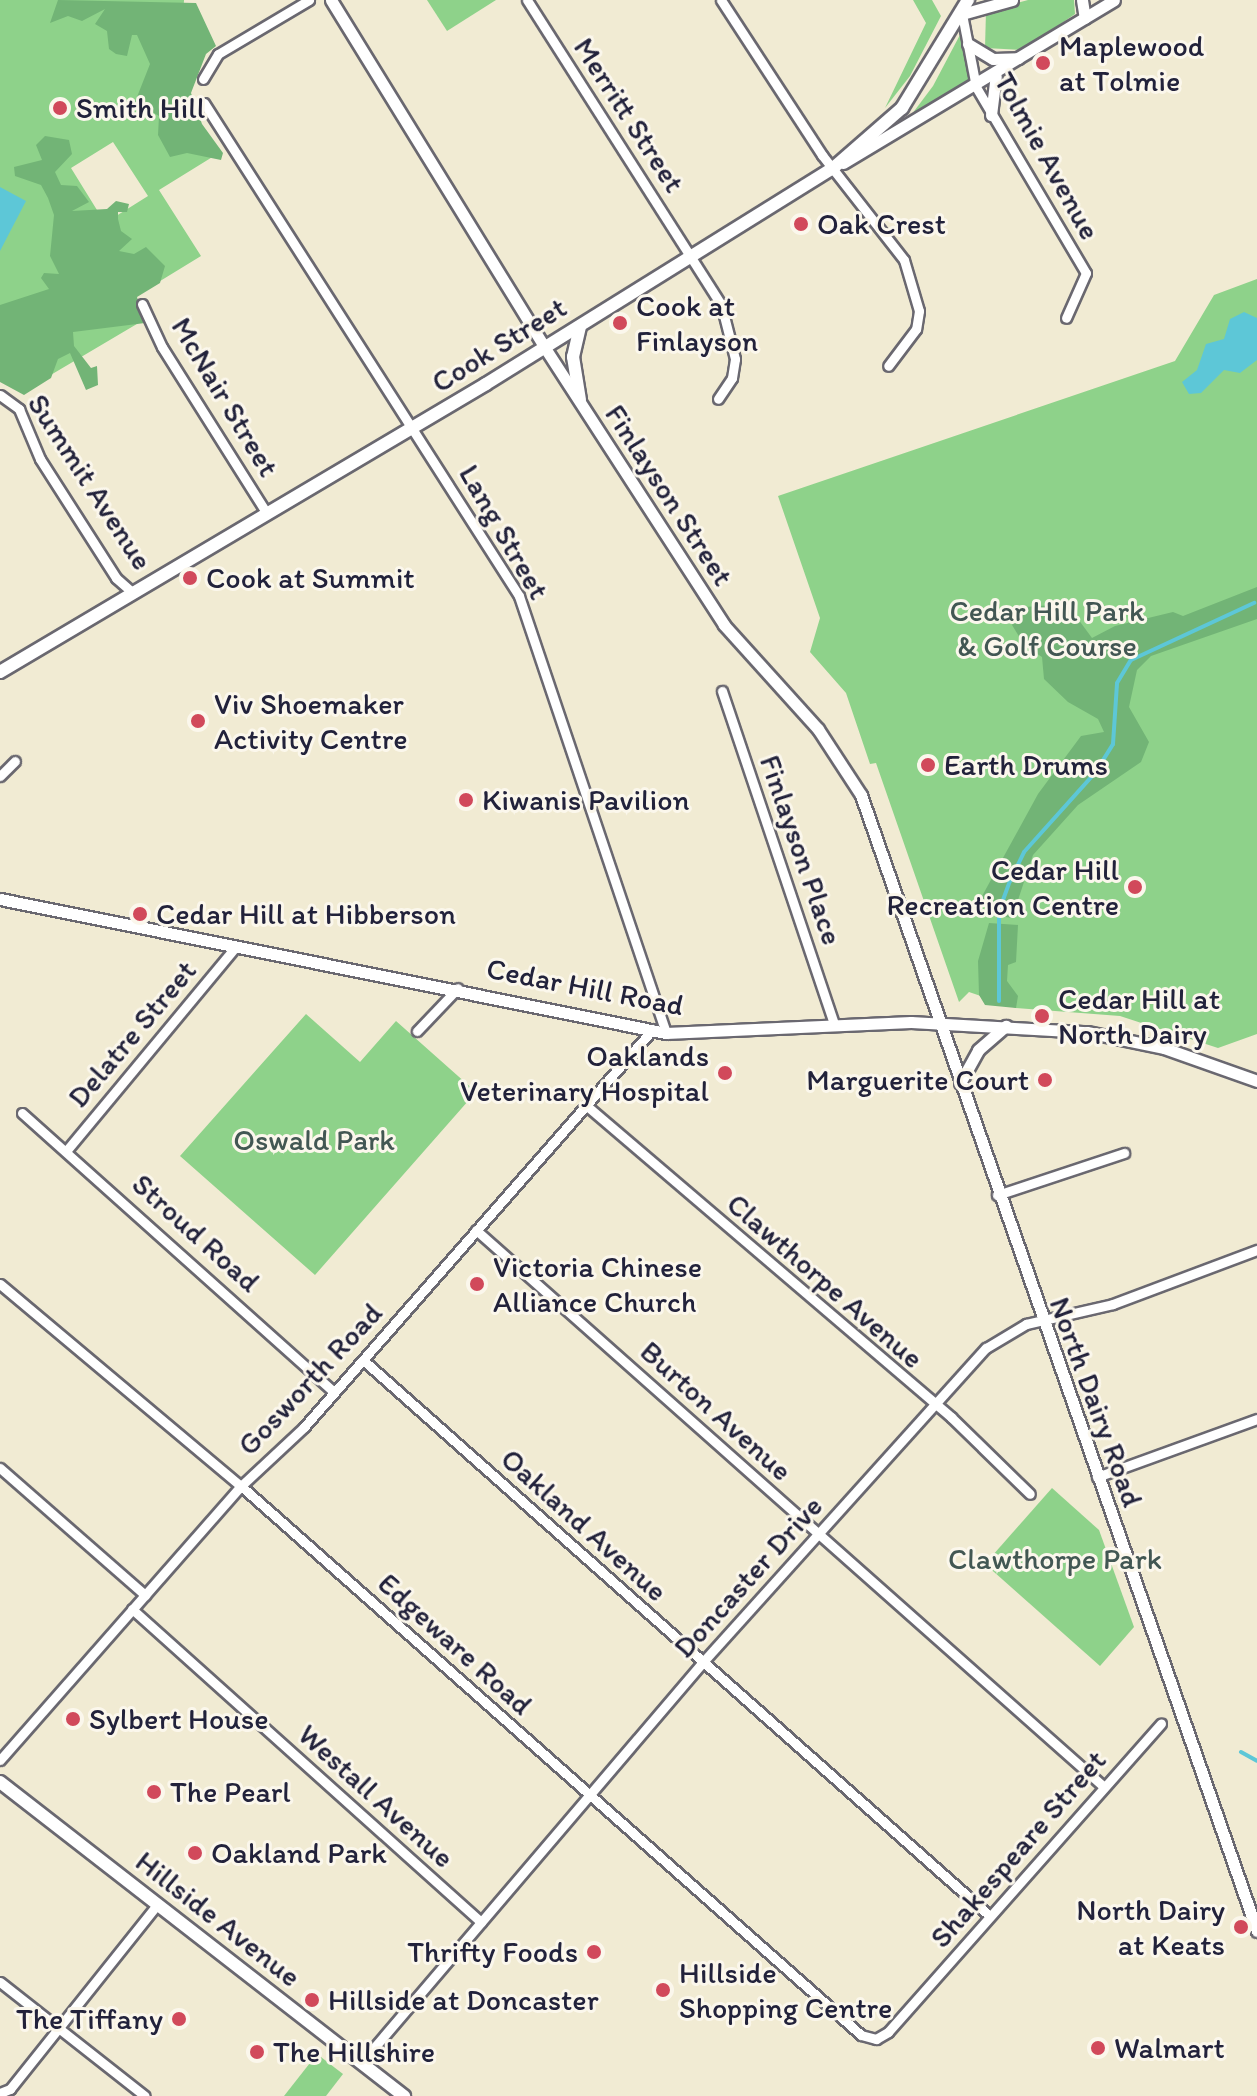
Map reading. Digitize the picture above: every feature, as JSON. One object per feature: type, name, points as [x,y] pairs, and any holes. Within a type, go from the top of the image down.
[{"type":"main road","name":"Cook Street","points":[[0,672],[412,429],[832,169],[902,108],[968,0]]},
{"type":"main road","points":[[580,326],[573,357],[580,400]]},
{"type":"main road","name":"Hillside Avenue","points":[[0,1782],[404,2096]]},
{"type":"street","points":[[203,79],[218,54],[309,0]]},
{"type":"street","name":"Finlayson Street","points":[[331,0],[545,348],[724,625],[849,772],[875,827],[941,1023]]},
{"type":"street","name":"Merritt Street","points":[[527,0],[721,304],[734,340],[732,378],[718,399]]},
{"type":"street","points":[[721,0],[832,169],[904,260],[916,293],[916,329],[888,366]]},
{"type":"street","points":[[1082,0],[1085,18]]},
{"type":"street","points":[[832,169],[996,76],[1114,0]]},
{"type":"street","points":[[962,14],[1007,1]]},
{"type":"street","name":"Tolmie Avenue","points":[[962,14],[976,87],[1086,273],[1066,318]]},
{"type":"street","points":[[968,44],[993,59],[1027,56]]},
{"type":"street","points":[[991,115],[996,76]]},
{"type":"street","name":"Lang Street","points":[[204,103],[519,596],[666,1033]]},
{"type":"street","name":"McNair Street","points":[[142,304],[162,347],[267,514]]},
{"type":"street","name":"Summit Avenue","points":[[4,396],[116,578],[132,592]]},
{"type":"street","name":"Finlayson Place","points":[[722,691],[834,1024]]},
{"type":"street","points":[[0,776],[15,761]]},
{"type":"street","name":"Cedar Hill Road","points":[[0,899],[234,949],[458,988],[666,1033],[834,1024],[1006,1026],[1134,1040],[1257,1081]]},
{"type":"street","name":"Delatre Street","points":[[67,1150],[234,949]]},
{"type":"street","points":[[417,1031],[458,988]]},
{"type":"street","name":"North Dairy Road","points":[[941,1023],[997,1195],[1257,1931]]},
{"type":"street","points":[[960,1083],[978,1050],[1006,1026]]},
{"type":"street","name":"Gosworth Road","points":[[0,1760],[241,1486],[363,1360],[653,1029]]},
{"type":"street","name":"Clawthorpe Avenue","points":[[587,1106],[935,1405],[1030,1494]]},
{"type":"street","name":"Stroud Road","points":[[22,1113],[67,1150],[334,1392]]},
{"type":"street","points":[[997,1195],[1124,1153]]},
{"type":"street","name":"Burton Avenue","points":[[476,1230],[1104,1787]]},
{"type":"street","name":"Doncaster Drive","points":[[361,2063],[702,1663],[995,1341],[1041,1319],[1113,1304],[1257,1250]]},
{"type":"street","name":"Edgeware Road","points":[[0,1284],[241,1486],[861,2035],[876,2039]]},
{"type":"street","name":"Oakland Avenue","points":[[363,1360],[990,1916]]},
{"type":"street","points":[[1097,1477],[1257,1419]]},
{"type":"street","points":[[0,1468],[145,1595]]},
{"type":"street","name":"Westall Avenue","points":[[132,1609],[481,1922]]},
{"type":"street","name":"Shakespeare Street","points":[[876,2039],[1161,1723]]},
{"type":"street","points":[[8,2093],[157,1905]]},
{"type":"street","points":[[0,1982],[145,2096]]},
{"type":"green space","points":[[0,0],[184,0],[179,101],[214,156],[159,190],[201,256],[134,297],[147,318],[27,389],[0,374]],"holes":[[[113,142],[148,196],[105,223],[71,168]]]},
{"type":"green space","points":[[58,0],[196,3],[216,46],[206,54],[191,93],[202,124],[223,153],[221,160],[187,153],[170,157],[158,135],[159,116],[135,102],[150,64],[137,35],[132,35],[127,56],[116,54],[109,49],[107,31],[95,24],[105,9],[82,21],[68,16],[50,23]]},
{"type":"green space","points":[[427,0],[496,0],[447,31]]},
{"type":"green space","points":[[913,0],[932,0],[941,16],[910,76],[885,108],[926,23]]},
{"type":"green space","points":[[1028,0],[1074,0],[1075,14],[1023,50],[985,48],[986,11]]},
{"type":"green space","points":[[962,31],[972,81],[906,122],[933,86]]},
{"type":"green space","points":[[45,136],[69,140],[72,154],[55,172],[61,185],[77,186],[89,202],[72,211],[107,209],[116,201],[129,204],[127,212],[118,212],[118,219],[121,231],[132,239],[119,251],[134,254],[146,247],[165,266],[160,283],[137,297],[145,323],[73,332],[74,346],[91,368],[97,366],[98,385],[86,390],[70,353],[58,359],[51,378],[24,395],[0,382],[0,305],[49,289],[41,278],[44,273],[59,274],[50,256],[54,215],[48,198],[41,185],[15,176],[14,167],[42,160],[36,145]]},
{"type":"green space","name":"Cedar Hill Park & Golf Course","points":[[1257,279],[1257,1034],[1218,1048],[1120,1016],[1016,1008],[969,992],[959,1002],[876,763],[870,764],[846,693],[810,652],[820,618],[778,496],[1175,361],[1214,295]]},
{"type":"green space","points":[[1257,587],[1257,619],[1151,656],[1137,670],[1129,707],[1149,742],[1141,762],[1078,805],[1033,855],[1012,918],[987,914],[981,898],[1038,794],[1081,736],[1104,732],[1098,719],[1068,702],[1044,679],[1042,657],[1025,646],[1012,625],[1025,607],[1067,604],[1092,638],[1115,626],[1173,612],[1183,616]]},
{"type":"green space","points":[[989,923],[1018,925],[1016,962],[1008,965],[1007,981],[1018,996],[1016,1008],[985,1005],[979,995],[978,961]]},
{"type":"green space","name":"Oswald Park","points":[[306,1014],[360,1062],[396,1021],[476,1092],[315,1275],[180,1156]]},
{"type":"green space","name":"Clawthorpe Park","points":[[1052,1488],[1099,1530],[1134,1627],[1100,1666],[985,1564]]},
{"type":"green space","points":[[317,2054],[343,2074],[326,2096],[284,2096]]},
{"type":"water","points":[[0,187],[26,201],[0,251]]},
{"type":"water","points":[[1244,312],[1257,318],[1257,360],[1240,373],[1224,370],[1201,393],[1189,394],[1182,382],[1197,370],[1206,344],[1224,339],[1230,319]]},
{"type":"waterway","points":[[999,1001],[999,911],[1010,881],[1024,852],[1095,773],[1113,744],[1117,683],[1131,660],[1254,603]]},
{"type":"waterway","points":[[1241,1752],[1257,1761]]},
{"type":"place","name":"Maplewood at Tolmie","points":[[1043,63]]},
{"type":"place","name":"Smith Hill","points":[[60,108]]},
{"type":"place","name":"Oak Crest","points":[[801,224]]},
{"type":"place","name":"Cook at Finlayson","points":[[620,323]]},
{"type":"place","name":"Cook at Summit","points":[[190,578]]},
{"type":"place","name":"Viv Shoemaker Activity Centre","points":[[198,721]]},
{"type":"place","name":"Earth Drums","points":[[928,765]]},
{"type":"place","name":"Kiwanis Pavilion","points":[[466,800]]},
{"type":"place","name":"Cedar Hill Recreation Centre","points":[[1135,887]]},
{"type":"place","name":"Cedar Hill at Hibberson","points":[[140,914]]},
{"type":"place","name":"Cedar Hill at North Dairy","points":[[1042,1016]]},
{"type":"place","name":"Oaklands Veterinary Hospital","points":[[725,1073]]},
{"type":"place","name":"Marguerite Court","points":[[1045,1080]]},
{"type":"place","name":"Victoria Chinese Alliance Church","points":[[477,1284]]},
{"type":"place","name":"Sylbert House","points":[[73,1719]]},
{"type":"place","name":"The Pearl","points":[[154,1792]]},
{"type":"place","name":"Oakland Park","points":[[195,1853]]},
{"type":"place","name":"North Dairy at Keats","points":[[1241,1927]]},
{"type":"place","name":"Thrifty Foods","points":[[594,1952]]},
{"type":"place","name":"Hillside Shopping Centre","points":[[663,1990]]},
{"type":"place","name":"Hillside at Doncaster","points":[[312,2000]]},
{"type":"place","name":"The Tiffany","points":[[179,2019]]},
{"type":"place","name":"Walmart","points":[[1098,2048]]},
{"type":"place","name":"The Hillshire","points":[[257,2052]]}]
